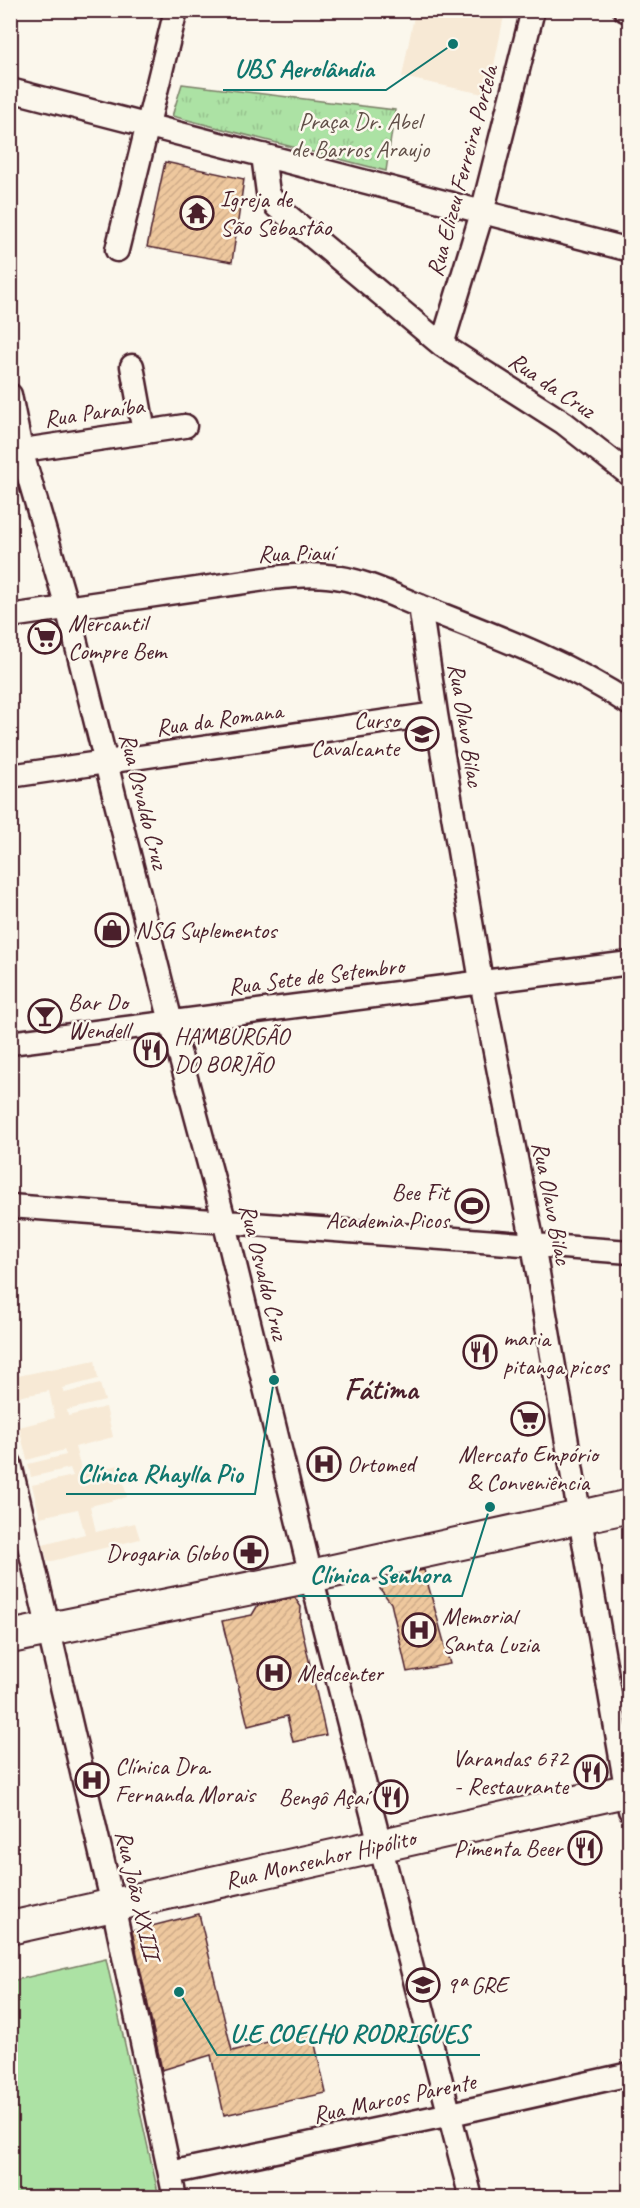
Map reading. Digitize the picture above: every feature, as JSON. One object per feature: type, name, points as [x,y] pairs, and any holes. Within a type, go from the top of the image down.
[{"type":"street","points":[[117,250],[176,10]]},
{"type":"street","name":"Rua Elizeu Ferreira Portela","points":[[442,345],[482,213],[533,10]]},
{"type":"street","points":[[625,10],[630,12]]},
{"type":"street","points":[[10,90],[630,250]]},
{"type":"street","name":"Rua da Cruz","points":[[262,155],[268,193],[276,206],[442,345],[564,423],[630,475]]},
{"type":"street","points":[[132,366],[144,432]]},
{"type":"street","name":"Rua Osvaldo Cruz","points":[[10,395],[16,451],[67,608],[471,2198]]},
{"type":"street","name":"Rua Paraíba","points":[[16,451],[185,426]]},
{"type":"street","name":"Rua Piauí","points":[[10,616],[299,575],[328,576],[382,589],[514,643],[585,677],[630,704]]},
{"type":"street","name":"Rua Olavo Bilac","points":[[420,606],[481,981],[533,1244],[578,1517],[628,1797]]},
{"type":"street","name":"Rua da Romana","points":[[10,776],[436,714]]},
{"type":"street","name":"Rua Sete de Setembro","points":[[10,1043],[630,963]]},
{"type":"street","points":[[10,1206],[224,1220],[630,1252]]},
{"type":"street","name":"Rua João XXIII","points":[[10,1464],[113,1905],[176,2198]]},
{"type":"street","points":[[10,1637],[312,1576],[630,1506]]},
{"type":"street","name":"Rua Monsenhor Hipólito","points":[[10,1928],[381,1845],[628,1797]]},
{"type":"street","name":"Rua Marcos Parente","points":[[170,2172],[451,2114],[630,2074]]},
{"type":"shaded area","points":[[415,11],[505,11],[488,95],[402,77]]},
{"type":"shaded area","points":[[95,1360],[98,1379],[63,1388],[65,1393],[100,1384],[105,1401],[67,1410],[68,1416],[106,1407],[113,1437],[75,1447],[82,1473],[119,1465],[127,1497],[90,1506],[96,1532],[135,1523],[140,1539],[48,1562],[43,1545],[85,1534],[78,1509],[40,1517],[32,1485],[73,1476],[70,1468],[31,1477],[28,1464],[66,1455],[64,1450],[27,1460],[19,1427],[55,1418],[49,1391],[17,1397],[13,1377]]},
{"type":"green space","name":"Praça Dr. Abel de Barros Araujo","points":[[182,84],[395,110],[386,171],[172,116]]},
{"type":"green space","points":[[106,1959],[159,2197],[11,2197],[11,1981]]},
{"type":"building","name":"Igreja de São Sebastâo","points":[[165,162],[244,179],[232,262],[147,247]]},
{"type":"building","name":"Memorial Santa Luzia","points":[[424,1570],[450,1664],[407,1672],[391,1603],[380,1589],[386,1578]]},
{"type":"building","name":"Medcenter","points":[[295,1598],[301,1607],[300,1621],[326,1735],[293,1742],[287,1716],[248,1726],[222,1621],[252,1615],[258,1605]]},
{"type":"building","points":[[199,1914],[232,2051],[312,2031],[326,2093],[224,2115],[211,2055],[162,2070],[132,1931]]},
{"type":"place","name":"UBS Aerolândia","points":[[453,44]]},
{"type":"place","name":"Igreja de São Sebastâo","points":[[197,213]]},
{"type":"place","name":"Mercantil Compre Bem","points":[[45,637]]},
{"type":"place","name":"Curso Cavalcante","points":[[422,734]]},
{"type":"place","name":"NSG Suplementos","points":[[112,930]]},
{"type":"place","name":"Bar Do Wendell","points":[[45,1016]]},
{"type":"place","name":"HAMBURGÃO DO BORJÃO","points":[[151,1050]]},
{"type":"place","name":"Bee Fit Academia Picos","points":[[472,1206]]},
{"type":"place","name":"maria pitanga picos","points":[[480,1352]]},
{"type":"place","name":"Clínica Rhaylla Pio","points":[[274,1380]]},
{"type":"place","name":"Mercato Empório & Conveniência","points":[[528,1419]]},
{"type":"place","name":"Ortomed","points":[[324,1464]]},
{"type":"place","name":"Clínica Senhora","points":[[490,1507]]},
{"type":"place","name":"Drogaria Globo","points":[[251,1553]]},
{"type":"place","name":"Memorial Santa Luzia","points":[[419,1630]]},
{"type":"place","name":"Medcenter","points":[[274,1673]]},
{"type":"place","name":"Varandas 672 - Restaurante","points":[[591,1772]]},
{"type":"place","name":"Clínica Dra. Fernanda Morais","points":[[92,1780]]},
{"type":"place","name":"Bengô Açaí","points":[[391,1797]]},
{"type":"place","name":"Pimenta Beer","points":[[585,1848]]},
{"type":"place","name":"9ª GRE","points":[[423,1985]]},
{"type":"place","name":"U.E COELHO RODRIGUES","points":[[179,1992]]},
{"type":"district","name":"Fátima","points":[[381,1389]]}]
